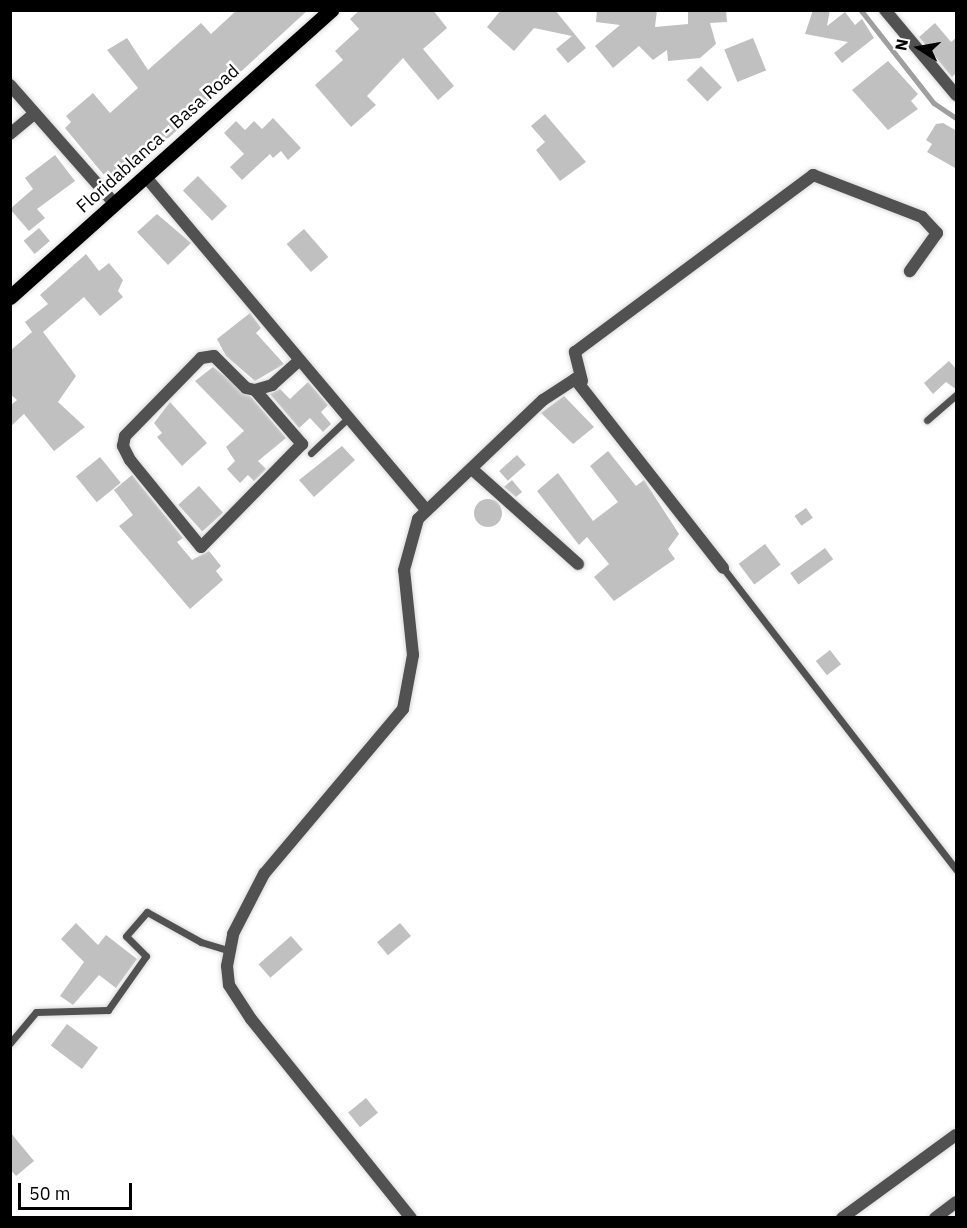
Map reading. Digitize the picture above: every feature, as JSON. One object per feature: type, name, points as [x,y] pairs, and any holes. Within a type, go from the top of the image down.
[{"type":"main road","name":"Floridablanca - Basa Road","points":[[10,297],[331,10]]},
{"type":"street","points":[[885,10],[957,95]]},
{"type":"street","points":[[10,85],[115,204]]},
{"type":"street","points":[[10,134],[34,114]]},
{"type":"street","points":[[723,568],[582,381],[575,352],[813,175],[922,217],[937,233],[910,271]]},
{"type":"street","points":[[146,176],[299,361],[425,508]]},
{"type":"street","points":[[255,390],[302,444],[201,547],[130,460],[123,446],[125,436],[201,358],[214,356],[246,388],[255,390],[272,385],[299,361]]},
{"type":"street","points":[[411,1218],[251,1019],[229,985],[228,950],[264,874],[403,709],[413,655],[404,570],[425,508],[472,470],[567,381],[582,381]]},
{"type":"street","points":[[472,470],[578,564]]},
{"type":"street","points":[[842,1218],[957,1135]]},
{"type":"street","points":[[935,1218],[957,1202]]},
{"type":"lane","points":[[927,420],[957,395]]},
{"type":"lane","points":[[310,453],[348,418]]},
{"type":"lane","points":[[723,568],[957,868]]},
{"type":"lane","points":[[10,1043],[36,1012],[108,1010],[146,956],[126,936],[147,912],[228,950]]},
{"type":"building","points":[[237,10],[308,10],[150,155],[143,148],[113,186],[65,128],[71,122],[66,116],[93,93],[110,113],[138,88],[107,50],[127,38],[148,70],[201,23],[211,34]]},
{"type":"building","points":[[360,10],[433,10],[447,28],[423,49],[454,86],[438,100],[403,58],[367,96],[376,105],[351,127],[315,85],[343,60],[335,51],[359,29],[350,19]]},
{"type":"building","points":[[501,10],[555,10],[586,48],[568,63],[556,49],[572,36],[534,28],[514,51],[487,27]]},
{"type":"building","points":[[597,10],[657,10],[655,27],[688,24],[688,10],[726,10],[727,22],[710,23],[716,44],[700,58],[668,61],[667,50],[653,60],[639,46],[613,68],[595,46],[620,25],[596,22]]},
{"type":"building","points":[[813,10],[830,10],[827,26],[845,12],[855,25],[862,19],[874,38],[842,63],[834,53],[848,42],[805,34]]},
{"type":"building","points":[[935,23],[951,42],[957,37],[957,72],[952,77],[919,37]]},
{"type":"building","points":[[753,38],[766,70],[737,82],[724,50]]},
{"type":"building","points":[[888,61],[918,94],[911,101],[918,109],[888,130],[852,90]]},
{"type":"building","points":[[701,66],[722,88],[707,101],[687,80]]},
{"type":"building","points":[[545,114],[586,162],[560,181],[536,150],[545,142],[531,126]]},
{"type":"building","points":[[273,118],[301,148],[288,160],[281,151],[273,158],[270,154],[242,180],[230,167],[244,154],[224,133],[236,121],[245,130],[254,121],[262,129]]},
{"type":"building","points":[[943,123],[957,131],[957,169],[927,152],[932,144],[926,140],[936,124]]},
{"type":"building","points":[[55,155],[75,181],[37,209],[45,218],[29,231],[10,209],[33,189],[25,178]]},
{"type":"building","points":[[198,176],[227,206],[212,221],[183,191]]},
{"type":"building","points":[[157,214],[191,243],[168,265],[137,232]]},
{"type":"building","points":[[39,228],[50,241],[35,254],[24,241]]},
{"type":"building","points":[[304,229],[328,257],[311,272],[287,244]]},
{"type":"building","points":[[86,254],[99,271],[109,263],[123,280],[118,291],[123,297],[100,316],[84,297],[43,332],[76,376],[58,402],[85,427],[54,451],[24,414],[10,427],[10,406],[17,400],[10,394],[10,351],[32,332],[25,322],[48,304],[40,295]]},
{"type":"building","points":[[250,313],[261,328],[256,333],[284,364],[255,381],[226,356],[217,339]]},
{"type":"building","points":[[949,361],[957,370],[957,390],[946,382],[933,394],[924,383]]},
{"type":"building","points":[[213,367],[251,397],[286,438],[258,461],[266,469],[254,481],[248,475],[240,483],[227,469],[235,461],[226,447],[244,431],[195,381]]},
{"type":"building","points":[[308,382],[328,405],[321,412],[331,424],[323,432],[310,418],[299,428],[270,394],[280,389],[290,399]]},
{"type":"building","points":[[564,396],[594,427],[573,444],[541,413]]},
{"type":"building","points":[[170,402],[207,443],[182,466],[157,437],[162,433],[154,423]]},
{"type":"building","points":[[342,446],[355,460],[314,497],[299,480]]},
{"type":"building","points":[[608,451],[636,486],[644,480],[679,534],[668,549],[675,559],[614,601],[594,577],[609,564],[587,537],[579,545],[537,491],[558,473],[593,521],[618,502],[590,466]]},
{"type":"building","points":[[517,455],[526,465],[508,481],[499,471]]},
{"type":"building","points":[[100,457],[121,483],[97,502],[76,477]]},
{"type":"building","points":[[132,475],[183,538],[177,542],[192,560],[209,551],[221,566],[216,571],[223,580],[190,609],[119,526],[133,515],[114,490]]},
{"type":"building","points":[[512,480],[522,492],[516,497],[504,487]]},
{"type":"building","points":[[199,486],[223,513],[202,531],[178,505]]},
{"type":"building","points":[[488,499],[498,503],[502,513],[498,523],[488,527],[478,523],[474,513],[478,503]]},
{"type":"building","points":[[806,508],[813,518],[801,526],[795,516]]},
{"type":"building","points":[[765,544],[781,565],[754,585],[739,564]]},
{"type":"building","points":[[825,548],[833,559],[798,585],[790,573]]},
{"type":"building","points":[[830,650],[841,664],[827,675],[816,661]]},
{"type":"building","points":[[76,923],[98,945],[106,935],[137,959],[116,988],[99,975],[73,1005],[60,996],[84,962],[61,939]]},
{"type":"building","points":[[400,923],[411,936],[388,955],[377,942]]},
{"type":"building","points":[[291,936],[303,950],[270,978],[259,964]]},
{"type":"building","points":[[67,1024],[98,1047],[82,1069],[51,1046]]},
{"type":"building","points":[[366,1098],[378,1113],[360,1127],[348,1112]]},
{"type":"building","points":[[10,1132],[34,1161],[16,1176],[10,1169]]},
{"type":"waterway","points":[[861,10],[934,103],[956,118]]}]
